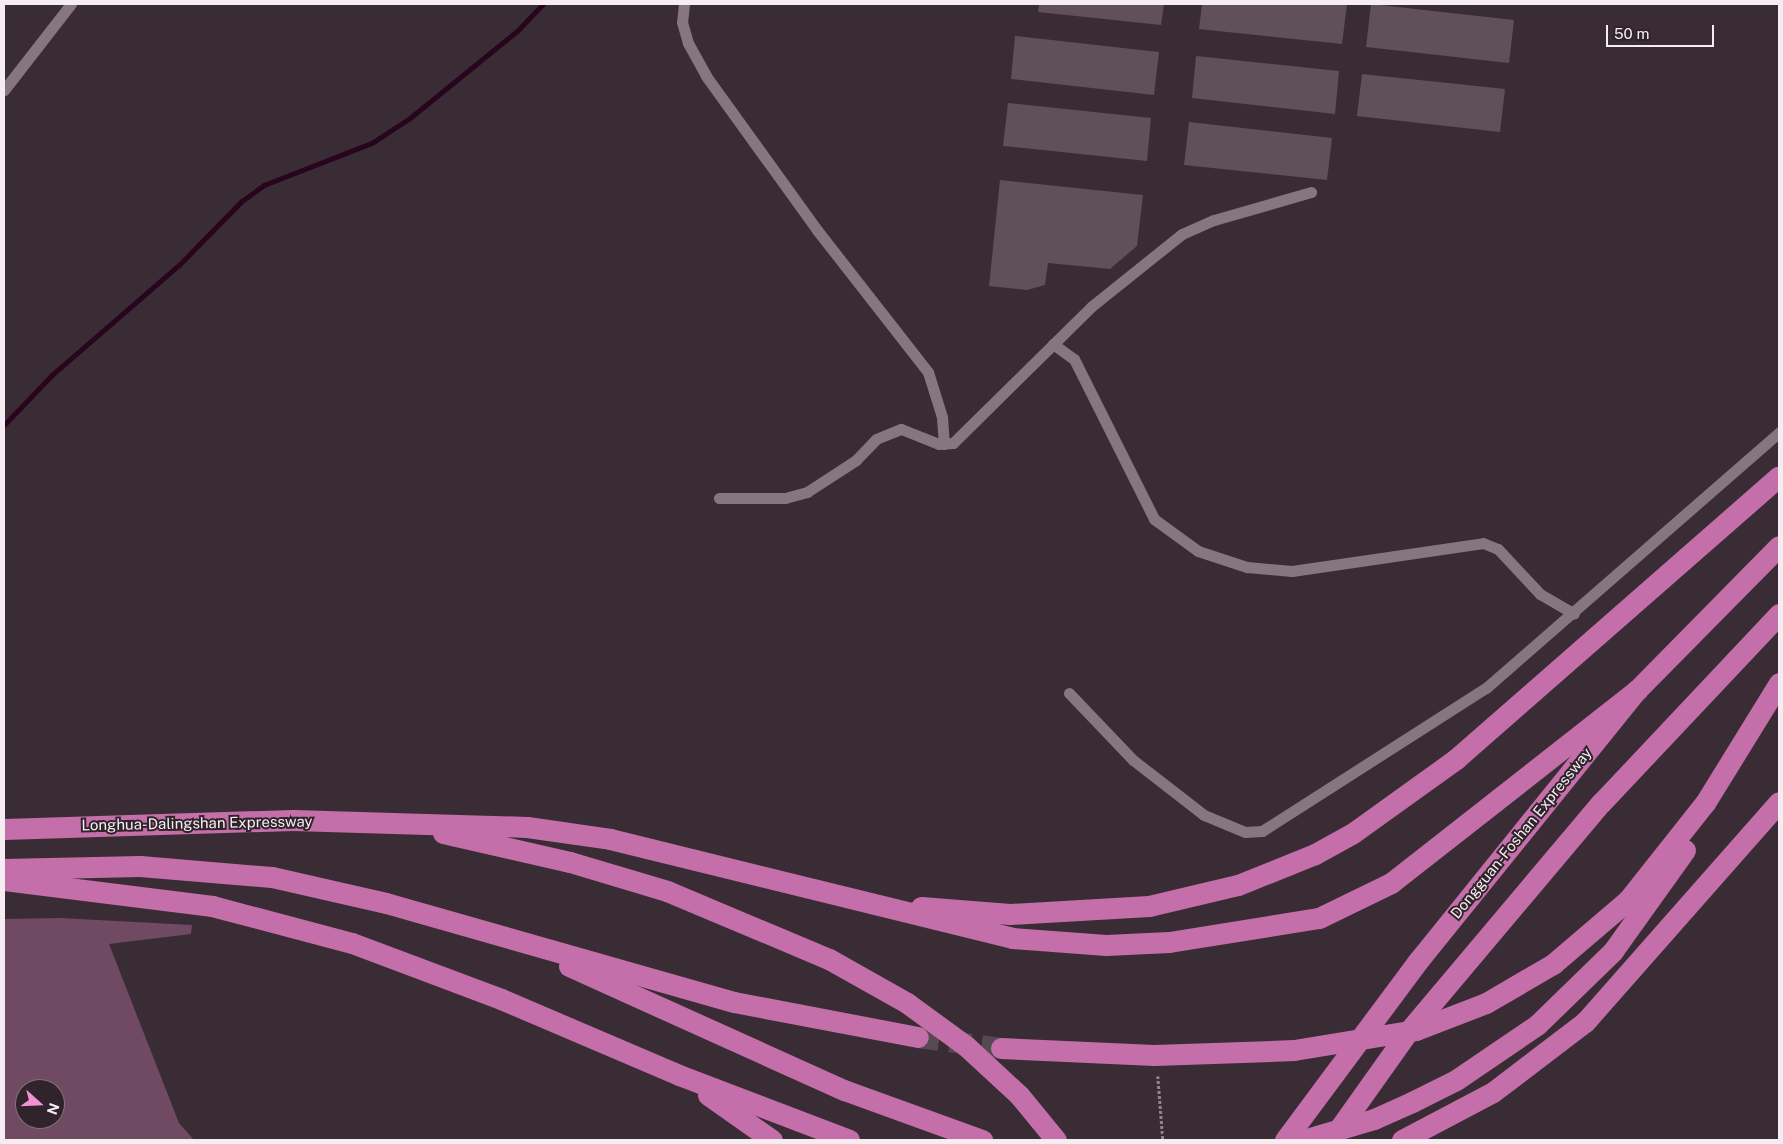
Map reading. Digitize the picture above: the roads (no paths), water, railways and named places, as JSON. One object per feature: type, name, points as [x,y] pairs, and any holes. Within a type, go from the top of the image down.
[{"type":"highway","points":[[849,900],[1010,914],[1104,912],[1197,897],[1299,861],[1353,833],[1456,759],[1779,476]]},
{"type":"highway","name":"Dongguan-Foshan Expressway","points":[[1285,1140],[1418,960],[1637,690],[1779,546]]},
{"type":"highway","points":[[1331,1140],[1407,1033],[1602,803],[1779,614]]},
{"type":"highway","points":[[1001,1048],[1123,1055],[1294,1050],[1416,1030],[1522,984],[1590,936],[1628,900],[1677,842],[1730,764],[1779,683]]},
{"type":"highway","points":[[391,823],[573,832],[1012,938],[1106,945],[1169,942],[1319,918],[1391,884],[1637,690]]},
{"type":"highway","points":[[1303,1140],[1374,1119],[1456,1080],[1537,1025],[1613,951],[1682,855],[1730,764]]},
{"type":"highway","points":[[1402,1140],[1493,1092],[1585,1022],[1779,802]]},
{"type":"highway","name":"Longhua-Dalingshan Expressway","points":[[4,829],[186,822],[391,823]]},
{"type":"highway","points":[[391,823],[570,862],[719,910],[871,981],[966,1046],[1019,1095],[1056,1140]]},
{"type":"highway","points":[[4,869],[140,866],[180,868],[318,886],[524,945],[734,1002],[918,1037]]},
{"type":"highway","points":[[4,880],[169,900],[290,925],[411,963],[679,1075],[849,1140]]},
{"type":"highway","points":[[524,945],[844,1090],[982,1140]]},
{"type":"highway","points":[[679,1075],[772,1140]]},
{"type":"street","points":[[4,90],[71,4]]},
{"type":"street","points":[[684,4],[684,29],[706,76],[843,265],[928,372],[942,417],[944,444]]},
{"type":"street","points":[[719,498],[785,498],[807,492],[856,460],[876,439],[900,429],[944,444],[960,439],[1053,344],[1121,281],[1182,234],[1214,220],[1311,192]]},
{"type":"street","points":[[1053,344],[1074,359],[1154,519],[1198,551],[1247,567],[1292,571],[1483,543],[1503,554],[1540,594],[1574,614]]},
{"type":"street","points":[[1069,693],[1133,760],[1204,815],[1245,832],[1262,831],[1486,688],[1574,614],[1779,432]]},
{"type":"waterway","points":[[4,425],[52,375],[179,265],[242,201],[264,185],[372,143],[410,118],[517,31],[543,4]]},
{"type":"tunnel","points":[[918,1037],[1001,1048]]}]
